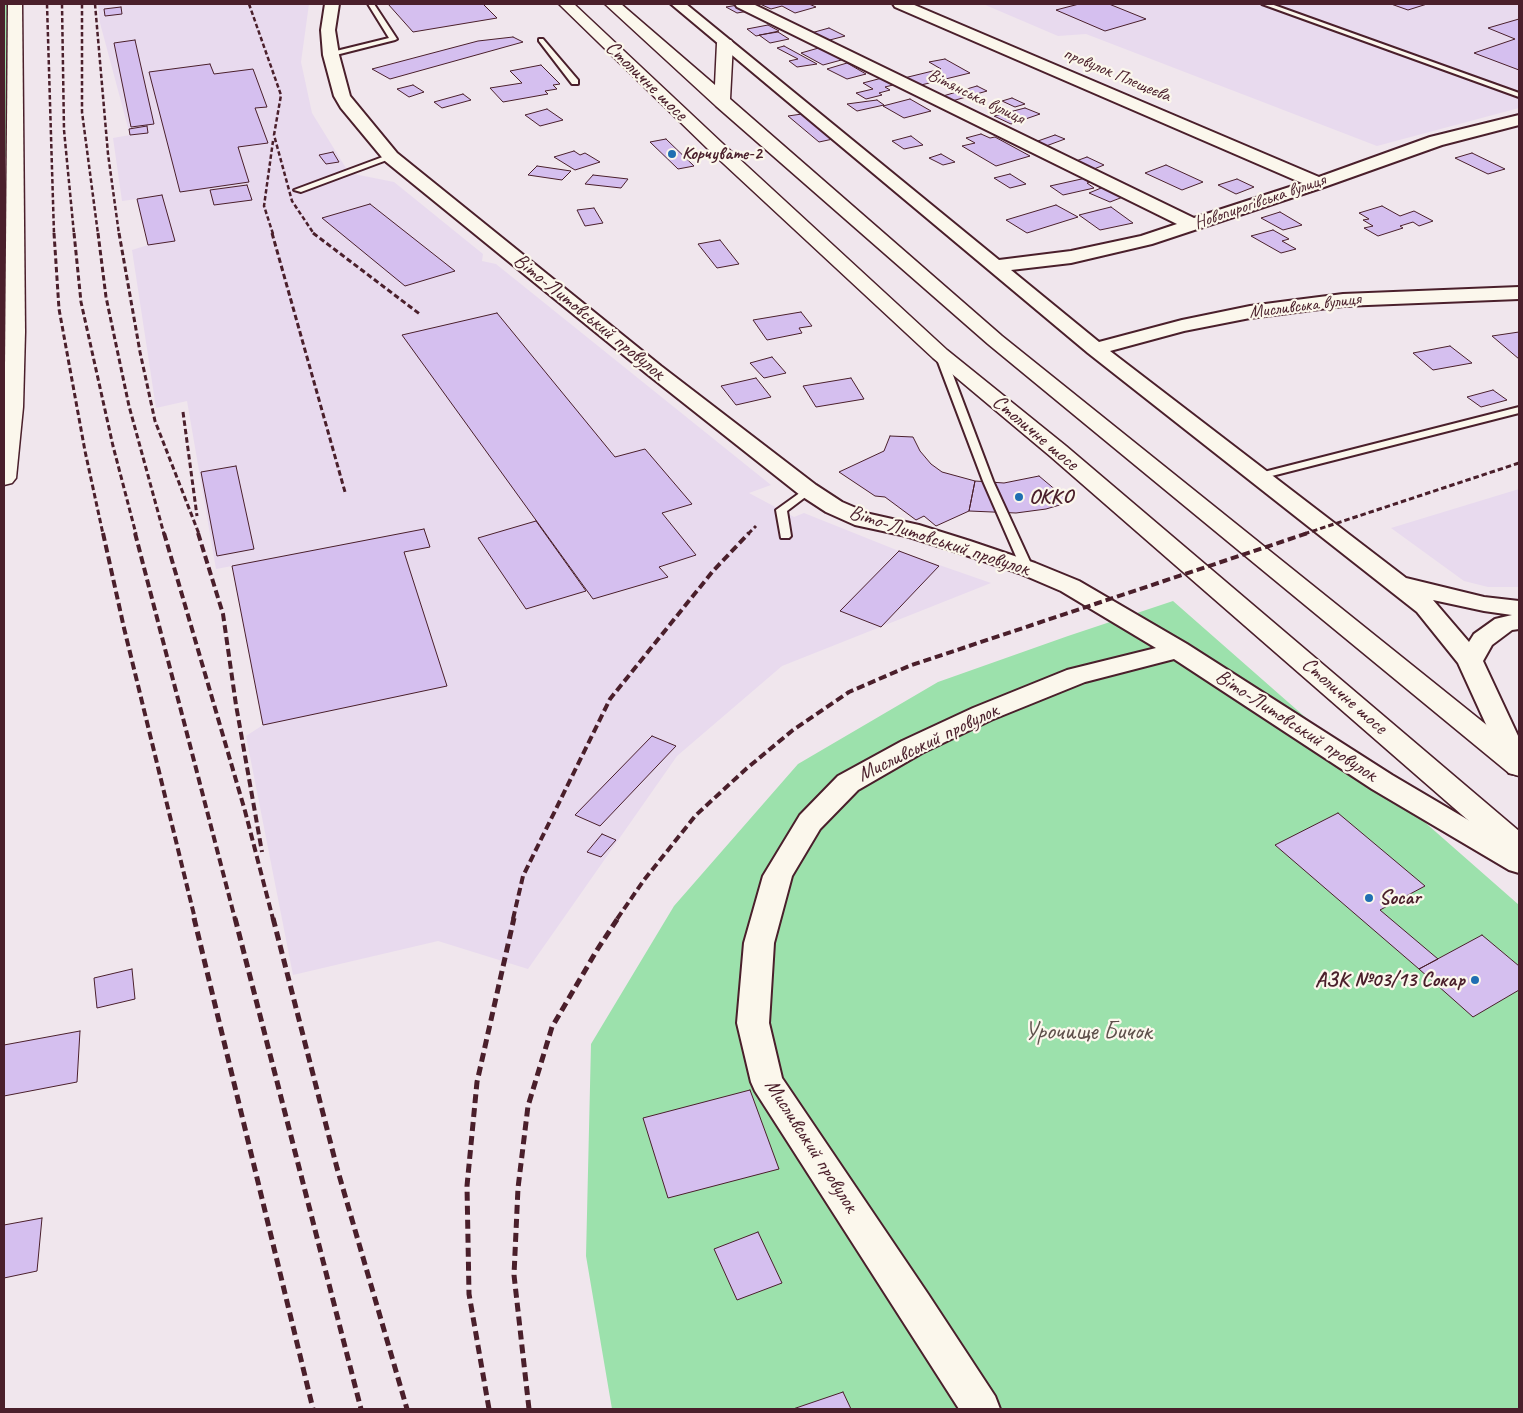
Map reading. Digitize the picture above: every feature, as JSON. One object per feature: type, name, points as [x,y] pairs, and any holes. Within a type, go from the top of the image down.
[{"type":"main road","points":[[4,478],[12,407],[15,332],[9,137],[14,4]]},
{"type":"main road","name":"Столичне шосе","points":[[566,4],[716,147],[940,354],[1058,451],[1519,846]]},
{"type":"main road","name":"Столичне шосе","points":[[612,4],[994,340],[1519,766]]},
{"type":"main road","points":[[722,102],[725,43]]},
{"type":"street","name":"Віто-Литовський провулок","points":[[332,4],[328,30],[342,96],[347,105],[391,157],[654,370],[808,490],[834,507],[863,520],[911,530],[1027,568],[1070,586],[1178,650],[1382,782],[1519,863]]},
{"type":"street","points":[[678,4],[849,143],[1095,349],[1426,607],[1470,661],[1519,766]]},
{"type":"street","name":"Вітянська вулиця","points":[[742,4],[1194,224]]},
{"type":"street","name":"провулок Плещеєва","points":[[900,4],[1318,183]]},
{"type":"street","name":"Новопирогівська вулиця","points":[[996,266],[1110,250],[1318,183],[1436,141],[1519,120]]},
{"type":"street","name":"Мисливська вулиця","points":[[1095,349],[1182,326],[1288,306],[1343,300],[1519,294]]},
{"type":"street","points":[[1396,582],[1445,596],[1484,604],[1519,608]]},
{"type":"street","points":[[1470,661],[1483,640],[1504,624],[1519,621]]},
{"type":"street","name":"Мисливський провулок","points":[[981,1409],[916,1306],[766,1082],[753,1023],[760,943],[778,876],[810,822],[848,783],[912,746],[990,711],[1076,676],[1178,650]]},
{"type":"lane","points":[[332,55],[393,39],[371,4]]},
{"type":"lane","points":[[1264,4],[1519,95]]},
{"type":"lane","points":[[541,40],[575,82]]},
{"type":"lane","points":[[298,190],[391,157]]},
{"type":"lane","points":[[940,354],[988,482],[1027,568]]},
{"type":"lane","points":[[1260,476],[1519,410]]},
{"type":"lane","points":[[785,536],[781,510],[808,490]]},
{"type":"shaded area","points":[[98,4],[309,4],[301,62],[312,113],[349,173],[394,182],[483,254],[482,261],[496,264],[771,485],[749,493],[794,517],[804,513],[899,551],[991,583],[782,666],[677,756],[528,969],[438,941],[293,975],[246,736],[263,725],[232,566],[216,569],[187,401],[156,408],[132,250],[148,245],[137,199],[122,201],[113,138],[130,135],[100,23]]},
{"type":"shaded area","points":[[983,4],[1519,4],[1519,108],[1377,146],[1086,34],[1058,36]]},
{"type":"shaded area","points":[[1519,489],[1519,587],[1488,587],[1464,581],[1391,528]]},
{"type":"green space","points":[[4,4],[8,4],[15,154],[4,157]]},
{"type":"green space","name":"Урочище Бичок","points":[[1173,601],[1519,905],[1519,1409],[612,1409],[586,1256],[591,1044],[674,906],[798,764],[938,682]]},
{"type":"building","points":[[388,4],[483,4],[497,18],[413,32]]},
{"type":"building","points":[[760,4],[809,4],[816,7],[795,13],[782,6],[771,9]]},
{"type":"building","points":[[1079,4],[1109,4],[1146,19],[1105,31],[1056,10]]},
{"type":"building","points":[[1391,4],[1427,4],[1408,10]]},
{"type":"building","points":[[738,5],[749,11],[737,13],[726,7]]},
{"type":"building","points":[[121,7],[122,14],[105,16],[104,9]]},
{"type":"building","points":[[1519,19],[1519,70],[1474,53],[1515,39],[1488,28]]},
{"type":"building","points":[[768,25],[779,31],[756,36],[747,29]]},
{"type":"building","points":[[829,28],[845,36],[826,41],[811,33]]},
{"type":"building","points":[[778,32],[789,39],[770,43],[759,35]]},
{"type":"building","points":[[513,37],[523,42],[390,79],[372,69],[478,41]]},
{"type":"building","points":[[135,40],[154,124],[131,127],[114,43]]},
{"type":"building","points":[[784,46],[817,64],[797,67],[789,61],[798,59],[777,48]]},
{"type":"building","points":[[822,47],[845,59],[823,65],[801,53]]},
{"type":"building","points":[[945,59],[970,73],[917,86],[904,78],[941,69],[929,62]]},
{"type":"building","points":[[847,63],[866,74],[847,79],[827,69]]},
{"type":"building","points":[[210,64],[214,74],[253,69],[267,107],[255,108],[268,143],[238,147],[249,182],[180,192],[149,72]]},
{"type":"building","points":[[541,65],[560,84],[553,85],[557,89],[545,91],[548,94],[503,102],[490,88],[522,83],[510,71]]},
{"type":"building","points":[[882,78],[893,85],[885,87],[890,90],[879,93],[882,95],[866,99],[856,93],[873,89],[863,83]]},
{"type":"building","points":[[413,85],[424,92],[409,97],[397,89]]},
{"type":"building","points":[[977,86],[987,91],[952,101],[943,96]]},
{"type":"building","points":[[463,94],[471,100],[442,108],[434,102]]},
{"type":"building","points":[[1012,98],[1025,104],[1015,107],[1002,101]]},
{"type":"building","points":[[910,99],[931,111],[904,118],[883,106]]},
{"type":"building","points":[[877,100],[884,105],[857,111],[847,104]]},
{"type":"building","points":[[1025,108],[1040,114],[1011,124],[994,116]]},
{"type":"building","points":[[547,109],[563,120],[540,126],[525,115]]},
{"type":"building","name":"Корчувате-2","points":[[802,114],[833,139],[819,142],[788,116]]},
{"type":"building","points":[[147,126],[148,133],[130,135],[129,129]]},
{"type":"building","points":[[981,134],[990,138],[995,137],[1030,156],[996,166],[962,146],[975,143],[966,138]]},
{"type":"building","points":[[1055,135],[1065,139],[1046,146],[1035,142]]},
{"type":"building","points":[[911,136],[923,145],[904,149],[892,141]]},
{"type":"building","name":"Корчувате-2","points":[[666,139],[694,166],[678,169],[650,142]]},
{"type":"building","points":[[574,151],[580,155],[585,153],[600,162],[575,170],[554,157]]},
{"type":"building","points":[[333,152],[339,162],[326,164],[319,155]]},
{"type":"building","points":[[1472,153],[1505,169],[1488,174],[1455,158]]},
{"type":"building","points":[[941,154],[955,162],[943,165],[929,158]]},
{"type":"building","points":[[1087,157],[1104,165],[1094,169],[1076,161]]},
{"type":"building","points":[[1166,165],[1203,182],[1182,190],[1145,173]]},
{"type":"building","points":[[537,166],[571,171],[562,180],[528,175]]},
{"type":"building","points":[[1010,174],[1026,184],[1010,188],[994,178]]},
{"type":"building","points":[[593,175],[628,179],[621,188],[585,184]]},
{"type":"building","points":[[1086,178],[1092,182],[1087,183],[1094,188],[1063,195],[1050,186]]},
{"type":"building","points":[[1237,179],[1254,187],[1236,194],[1218,185]]},
{"type":"building","points":[[247,185],[252,200],[214,205],[210,190]]},
{"type":"building","points":[[1106,186],[1128,195],[1110,202],[1089,193]]},
{"type":"building","points":[[162,195],[175,241],[148,245],[137,199]]},
{"type":"building","points":[[370,204],[455,271],[405,286],[322,218]]},
{"type":"building","points":[[1056,205],[1078,217],[1027,233],[1006,220]]},
{"type":"building","points":[[1382,206],[1400,216],[1414,211],[1433,221],[1419,226],[1413,222],[1400,226],[1403,228],[1378,236],[1364,228],[1373,226],[1363,220],[1369,219],[1359,213]]},
{"type":"building","points":[[1111,207],[1133,223],[1100,230],[1079,215]]},
{"type":"building","points":[[594,208],[603,223],[585,226],[577,210]]},
{"type":"building","points":[[1280,212],[1302,225],[1283,230],[1261,218]]},
{"type":"building","points":[[1273,230],[1289,239],[1282,241],[1296,249],[1281,253],[1251,236]]},
{"type":"building","points":[[720,240],[739,264],[717,268],[698,244]]},
{"type":"building","points":[[801,312],[812,326],[799,328],[802,333],[767,340],[753,320]]},
{"type":"building","points":[[497,313],[615,457],[645,449],[692,504],[662,513],[696,555],[659,567],[668,577],[593,599],[402,335]]},
{"type":"building","points":[[1519,332],[1519,359],[1492,336]]},
{"type":"building","points":[[1450,346],[1472,363],[1433,370],[1413,353]]},
{"type":"building","points":[[772,357],[786,373],[764,378],[750,363]]},
{"type":"building","points":[[756,378],[771,397],[736,405],[721,386]]},
{"type":"building","points":[[851,378],[864,399],[816,407],[803,386]]},
{"type":"building","points":[[1493,390],[1507,400],[1481,407],[1467,397]]},
{"type":"building","points":[[890,436],[913,437],[920,451],[931,464],[942,472],[975,481],[969,511],[936,526],[924,516],[916,520],[885,497],[875,496],[839,472],[884,451]]},
{"type":"building","points":[[236,466],[254,549],[217,556],[201,472]]},
{"type":"building","points":[[1039,476],[1070,502],[1046,509],[1016,513],[969,511],[975,481],[1004,483]]},
{"type":"building","points":[[536,521],[586,591],[526,609],[478,538]]},
{"type":"building","points":[[424,529],[430,547],[404,552],[447,686],[263,725],[232,566]]},
{"type":"building","points":[[899,551],[939,566],[881,627],[840,611]]},
{"type":"building","points":[[652,736],[676,746],[600,826],[575,815]]},
{"type":"building","name":"Socar","points":[[1338,813],[1425,886],[1380,910],[1438,959],[1419,969],[1275,845]]},
{"type":"building","points":[[602,834],[616,840],[601,857],[587,852]]},
{"type":"building","name":"АЗК №03/13 Сокар","points":[[1482,935],[1519,966],[1519,990],[1473,1017],[1419,969]]},
{"type":"building","points":[[132,969],[135,999],[97,1008],[94,978]]},
{"type":"building","points":[[80,1031],[77,1082],[4,1096],[4,1045]]},
{"type":"building","points":[[750,1090],[779,1169],[668,1198],[643,1118]]},
{"type":"building","points":[[42,1218],[37,1271],[4,1278],[4,1225]]},
{"type":"building","points":[[758,1232],[782,1283],[737,1300],[714,1249]]},
{"type":"building","points":[[843,1392],[851,1409],[793,1409]]},
{"type":"railway","points":[[47,4],[54,234]]},
{"type":"railway","points":[[62,4],[64,130],[74,234]]},
{"type":"railway","points":[[82,4],[82,112],[98,234]]},
{"type":"railway","points":[[95,4],[108,154],[119,234]]},
{"type":"railway","points":[[249,4],[281,95],[274,135],[292,201],[314,234]]},
{"type":"railway","points":[[273,141],[264,206],[273,234]]},
{"type":"railway","points":[[54,233],[59,309],[85,451],[103,534]]},
{"type":"railway","points":[[74,233],[81,302],[113,446],[136,534]]},
{"type":"railway","points":[[98,233],[106,297],[129,406],[164,534]]},
{"type":"railway","points":[[119,233],[140,352],[155,421],[199,534]]},
{"type":"railway","points":[[272,233],[345,492]]},
{"type":"railway","points":[[314,234],[421,315]]},
{"type":"railway","points":[[183,412],[197,516]]},
{"type":"railway","points":[[1304,534],[1519,463]]},
{"type":"railway","points":[[749,533],[756,526]]},
{"type":"railway","points":[[103,533],[124,628],[195,919]]},
{"type":"railway","points":[[135,533],[235,919]]},
{"type":"railway","points":[[164,533],[245,811],[273,919]]},
{"type":"railway","points":[[198,533],[223,614],[236,705],[262,852]]},
{"type":"railway","points":[[513,919],[523,876],[610,699],[713,571],[749,533]]},
{"type":"railway","points":[[617,919],[644,880],[696,815],[746,769],[793,730],[849,692],[909,666],[1308,533]]},
{"type":"railway","points":[[194,918],[313,1409]]},
{"type":"railway","points":[[235,918],[361,1409]]},
{"type":"railway","points":[[273,918],[337,1168],[407,1409]]},
{"type":"railway","points":[[489,1409],[469,1294],[467,1186],[477,1082],[514,918]]},
{"type":"railway","points":[[529,1409],[514,1275],[518,1188],[528,1106],[552,1027],[618,918]]},
{"type":"place","name":"Корчувате-2","points":[[672,154]]},
{"type":"place","name":"ОККО","points":[[1019,497]]},
{"type":"place","name":"Socar","points":[[1369,898]]},
{"type":"place","name":"АЗК №03/13 Сокар","points":[[1475,980]]}]
